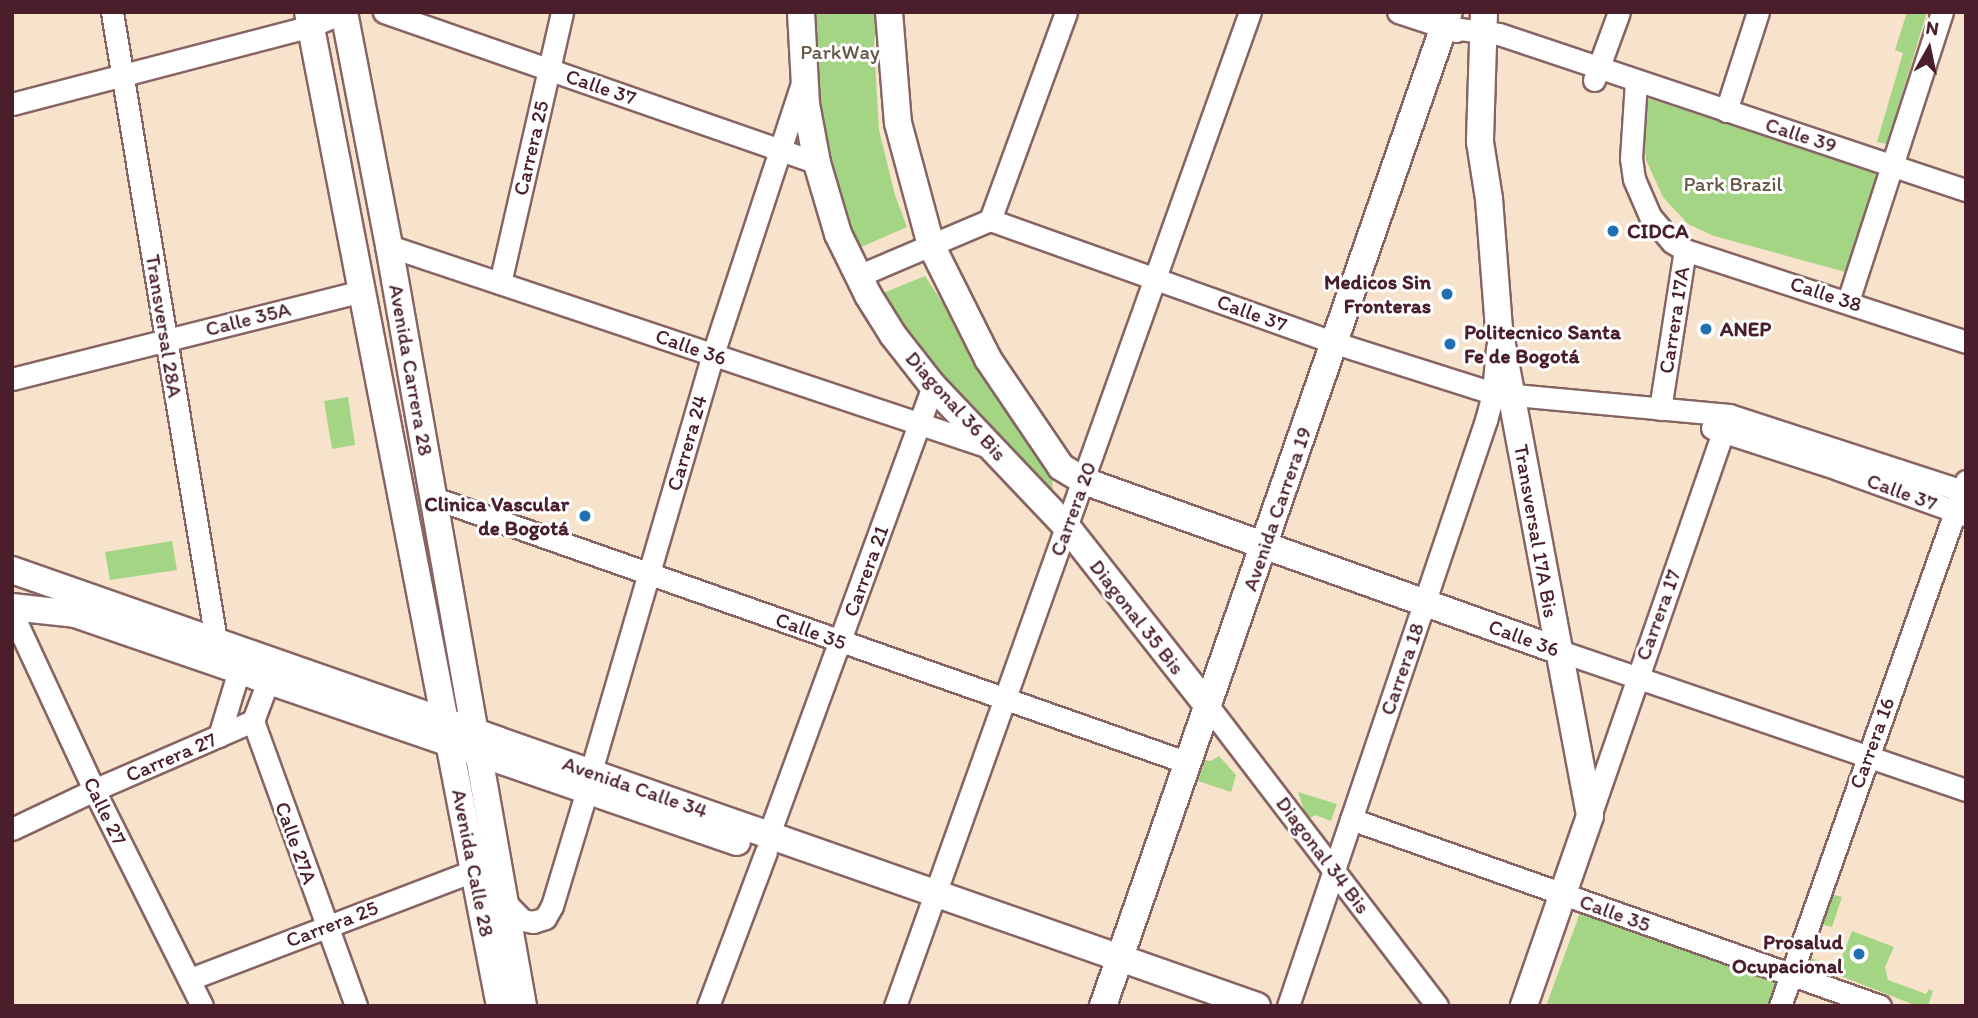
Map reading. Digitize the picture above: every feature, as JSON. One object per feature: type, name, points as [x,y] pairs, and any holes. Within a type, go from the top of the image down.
[{"type":"main road","name":"Avenida Carrera 28","points":[[344,12],[434,498],[461,736]]},
{"type":"main road","name":"Diagonal 36 Bis","points":[[801,12],[804,78],[817,163],[838,234],[858,276],[882,319],[933,386],[1067,527]]},
{"type":"main road","name":"Diagonal 36 Bis","points":[[889,12],[898,122],[931,245],[960,305],[1011,396],[1061,467],[1084,481]]},
{"type":"main road","name":"Avenida Carrera 28","points":[[310,19],[362,291],[461,736]]},
{"type":"main road","name":"Avenida Carrera 19","points":[[1103,1006],[1447,20]]},
{"type":"main road","name":"Transversal 17A Bis","points":[[1491,30],[1489,199],[1502,395],[1590,816]]},
{"type":"main road","name":"Calle 36","points":[[1084,481],[1557,650]]},
{"type":"main road","name":"Diagonal 35 Bis","points":[[1067,527],[1208,706]]},
{"type":"main road","name":"Avenida Calle 34","points":[[12,570],[116,608],[216,640],[461,736],[1117,965],[1257,1006]]},
{"type":"main road","points":[[12,591],[67,595],[116,608]]},
{"type":"main road","name":"Avenida Calle 34","points":[[12,607],[75,614],[268,681],[461,736]]},
{"type":"main road","name":"Avenida Calle 28","points":[[461,736],[475,870],[500,1006]]},
{"type":"main road","name":"Avenida Calle 28","points":[[461,736],[503,900],[523,1006]]},
{"type":"main road","points":[[1524,1006],[1590,816]]},
{"type":"main road","name":"Avenida Calle 34","points":[[1117,965],[1208,1006]]},
{"type":"street","name":"Transversal 28A","points":[[112,12],[216,640]]},
{"type":"street","points":[[12,104],[122,76],[310,19],[344,12]]},
{"type":"street","name":"Calle 37","points":[[384,12],[416,17],[550,69],[817,163]]},
{"type":"street","name":"Carrera 25","points":[[500,283],[562,12]]},
{"type":"street","points":[[858,276],[990,220],[1066,12]]},
{"type":"street","name":"Carrera 20","points":[[895,1006],[1250,12]]},
{"type":"street","name":"Calle 39","points":[[1398,12],[1491,30],[1596,74],[1636,81],[1966,190]]},
{"type":"street","points":[[1596,74],[1619,12]]},
{"type":"street","points":[[1726,111],[1758,12]]},
{"type":"street","points":[[1848,301],[1942,12]]},
{"type":"street","name":"Carrera 24","points":[[503,900],[522,920],[533,922],[545,918],[552,906],[713,354],[804,78]]},
{"type":"street","name":"Carrera 17A","points":[[1636,81],[1631,158],[1634,179],[1650,216],[1662,232],[1685,250],[1660,409]]},
{"type":"street","name":"Calle 37","points":[[990,220],[1335,343],[1502,395],[1660,409],[1726,424],[1963,498]]},
{"type":"street","name":"Calle 36","points":[[389,246],[992,448]]},
{"type":"street","name":"Calle 38","points":[[1685,250],[1848,301],[1966,342]]},
{"type":"street","name":"Calle 35A","points":[[12,379],[362,291]]},
{"type":"street","name":"Carrera 21","points":[[708,1006],[933,386]]},
{"type":"street","name":"Carrera 18","points":[[1288,1006],[1424,602],[1502,395]]},
{"type":"street","name":"Carrera 17","points":[[1590,816],[1636,677],[1726,424]]},
{"type":"street","name":"Calle 35","points":[[434,498],[1188,763]]},
{"type":"street","name":"Carrera 16","points":[[1780,1006],[1867,756],[1963,498]]},
{"type":"street","name":"Calle 27","points":[[12,613],[94,790],[202,1006]]},
{"type":"street","name":"Calle 36","points":[[1557,650],[1966,790]]},
{"type":"street","points":[[219,736],[239,670]]},
{"type":"street","points":[[253,721],[268,681]]},
{"type":"street","name":"Diagonal 34 Bis","points":[[1208,706],[1335,868],[1437,1006]]},
{"type":"street","name":"Carrera 27","points":[[12,829],[253,721]]},
{"type":"street","name":"Calle 27A","points":[[253,721],[356,1006]]},
{"type":"street","name":"Calle 35","points":[[1351,819],[1880,1006]]},
{"type":"street","name":"Carrera 25","points":[[190,979],[475,870]]},
{"type":"green space","name":"ParkWay","points":[[806,12],[877,12],[874,46],[879,130],[895,195],[907,227],[852,251],[835,206],[805,24]]},
{"type":"green space","points":[[1907,12],[1927,12],[1887,144],[1877,142],[1903,53],[1895,50]]},
{"type":"green space","name":"Park Brazil","points":[[1647,98],[1879,172],[1849,273],[1714,236],[1688,224],[1663,197],[1646,160],[1643,118]]},
{"type":"green space","points":[[925,276],[1052,470],[1053,500],[934,378],[878,295]]},
{"type":"green space","points":[[348,397],[355,445],[332,449],[324,401]]},
{"type":"green space","points":[[172,541],[177,570],[110,580],[105,552]]},
{"type":"green space","points":[[1219,756],[1236,775],[1231,792],[1198,781],[1205,760],[1211,761]]},
{"type":"green space","points":[[1298,792],[1337,804],[1331,821],[1315,815],[1307,820]]},
{"type":"green space","points":[[1822,892],[1842,897],[1832,927],[1820,924],[1808,957],[1838,967],[1852,931],[1894,947],[1885,967],[1888,980],[1926,994],[1929,989],[1933,991],[1928,1006],[1917,1006],[1838,975],[1836,980],[1797,967]]},
{"type":"green space","points":[[1580,913],[1776,983],[1768,1006],[1546,1006]]},
{"type":"place","name":"CIDCA","points":[[1613,231]]},
{"type":"place","name":"Medicos Sin Fronteras","points":[[1447,294]]},
{"type":"place","name":"ANEP","points":[[1706,329]]},
{"type":"place","name":"Politecnico Santa Fe de Bogotá","points":[[1450,344]]},
{"type":"place","name":"Clinica Vascular de Bogotá","points":[[585,516]]},
{"type":"place","name":"Prosalud Ocupacional","points":[[1859,954]]}]
